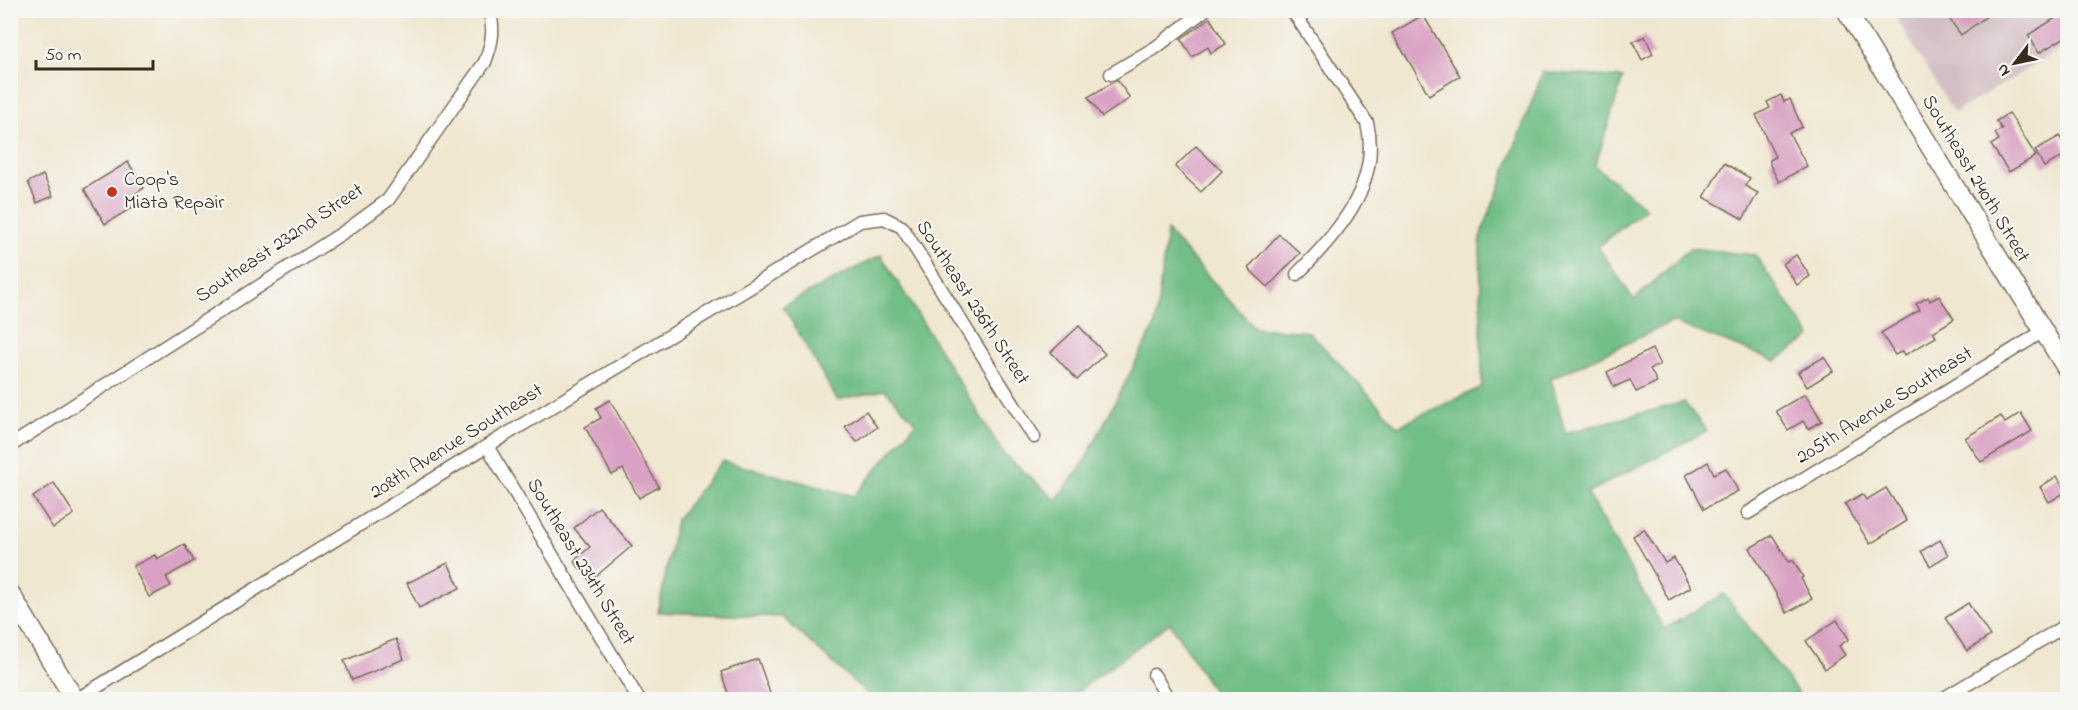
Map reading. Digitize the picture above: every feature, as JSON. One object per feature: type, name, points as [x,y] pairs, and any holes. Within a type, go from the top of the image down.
[{"type":"main road","name":"Southeast 240th Street","points":[[1846,10],[2067,371]]},
{"type":"main road","points":[[10,593],[76,699]]},
{"type":"street","name":"Southeast 232nd Street","points":[[10,446],[347,230],[388,200],[485,62],[493,41],[493,24],[489,10]]},
{"type":"street","points":[[1111,74],[1155,48],[1205,10]]},
{"type":"street","points":[[1292,10],[1367,123],[1371,141],[1370,159],[1351,212],[1332,238],[1298,274]]},
{"type":"street","name":"Southeast 236th Street","points":[[860,221],[884,218],[902,227],[1034,437]]},
{"type":"street","name":"208th Avenue Southeast","points":[[76,699],[487,446],[860,221]]},
{"type":"street","name":"205th Avenue Southeast","points":[[1748,513],[2042,332]]},
{"type":"street","name":"Southeast 234th Street","points":[[487,446],[639,699]]},
{"type":"street","points":[[1941,699],[2067,624]]},
{"type":"street","points":[[1154,675],[1169,699]]},
{"type":"shaded area","points":[[1892,11],[2067,11],[2067,45],[1954,113]]},
{"type":"green space","points":[[1543,72],[1623,78],[1595,166],[1646,208],[1598,247],[1634,300],[1690,248],[1755,255],[1811,337],[1776,361],[1672,322],[1551,379],[1565,433],[1684,402],[1707,431],[1587,493],[1664,629],[1724,594],[1802,699],[1218,699],[1170,623],[1067,699],[873,699],[782,617],[658,612],[676,520],[722,461],[854,496],[916,423],[885,390],[837,400],[783,306],[881,255],[1003,453],[1056,500],[1083,464],[1155,325],[1167,231],[1255,328],[1309,332],[1398,426],[1482,387],[1480,238]]},
{"type":"building","points":[[1943,10],[1995,10],[1961,35]]},
{"type":"building","points":[[2067,11],[2067,36],[2039,53],[2028,35]]},
{"type":"building","points":[[1423,15],[1460,76],[1429,95],[1392,33]]},
{"type":"building","points":[[1210,18],[1226,44],[1211,53],[1208,47],[1192,57],[1181,39]]},
{"type":"building","points":[[1645,36],[1653,54],[1642,60],[1633,42]]},
{"type":"building","points":[[1117,80],[1130,98],[1102,117],[1088,97]]},
{"type":"building","points":[[1781,95],[1784,102],[1790,99],[1802,127],[1789,133],[1807,166],[1779,182],[1770,165],[1770,160],[1775,157],[1756,115],[1770,108],[1767,102]]},
{"type":"building","points":[[2009,113],[2036,156],[2009,172],[1991,145],[1999,140],[1995,133],[2002,129],[1996,121]]},
{"type":"building","points":[[2060,136],[2067,154],[2044,167],[2035,150]]},
{"type":"building","points":[[1196,146],[1222,171],[1201,192],[1175,167]]},
{"type":"building","name":"Coop's Miata Repair","points":[[128,162],[144,188],[133,195],[138,204],[105,224],[84,189]]},
{"type":"building","points":[[1724,163],[1750,178],[1745,186],[1758,193],[1743,219],[1704,197]]},
{"type":"building","points":[[43,175],[53,196],[37,203],[28,182]]},
{"type":"building","points":[[1279,234],[1300,253],[1268,287],[1248,268]]},
{"type":"building","points":[[1796,255],[1810,276],[1797,285],[1783,264]]},
{"type":"building","points":[[1939,296],[1954,319],[1933,332],[1936,337],[1905,355],[1903,351],[1895,355],[1881,333],[1920,310],[1916,304],[1928,297],[1930,301]]},
{"type":"building","points":[[1079,326],[1105,354],[1077,380],[1051,352]]},
{"type":"building","points":[[1652,349],[1660,365],[1650,369],[1657,382],[1636,392],[1630,380],[1614,387],[1607,372]]},
{"type":"building","points":[[1824,357],[1833,371],[1807,387],[1798,372]]},
{"type":"building","points":[[1805,394],[1822,421],[1808,429],[1803,421],[1788,430],[1776,411]]},
{"type":"building","points":[[610,400],[659,487],[639,498],[623,469],[612,475],[585,427],[601,418],[596,408]]},
{"type":"building","points":[[866,411],[877,427],[857,442],[845,427]]},
{"type":"building","points":[[2021,413],[2032,431],[1981,462],[1965,438],[2001,416],[2005,423]]},
{"type":"building","points":[[1708,462],[1714,474],[1726,468],[1738,491],[1704,509],[1686,475]]},
{"type":"building","points":[[2057,476],[2066,492],[2049,502],[2040,487]]},
{"type":"building","points":[[54,483],[74,514],[53,528],[33,497]]},
{"type":"building","points":[[1886,488],[1907,521],[1870,544],[1845,504],[1862,494],[1866,500]]},
{"type":"building","points":[[599,507],[632,546],[590,581],[574,561],[590,547],[574,528]]},
{"type":"building","points":[[1644,529],[1665,563],[1674,558],[1691,587],[1669,600],[1633,536]]},
{"type":"building","points":[[1772,535],[1789,562],[1793,560],[1812,599],[1787,613],[1750,548]]},
{"type":"building","points":[[1940,540],[1948,555],[1930,566],[1921,551]]},
{"type":"building","points":[[184,544],[194,561],[166,577],[171,586],[149,597],[133,566],[155,555],[157,559]]},
{"type":"building","points":[[448,563],[460,588],[419,608],[407,583]]},
{"type":"building","points":[[1968,603],[1990,636],[1967,651],[1945,618]]},
{"type":"building","points":[[1837,620],[1849,639],[1839,646],[1845,655],[1825,669],[1806,641]]},
{"type":"building","points":[[396,639],[404,659],[352,680],[344,661]]},
{"type":"building","points":[[758,659],[772,699],[730,699],[721,672]]},
{"type":"place","name":"Coop's Miata Repair","points":[[112,192]]}]
